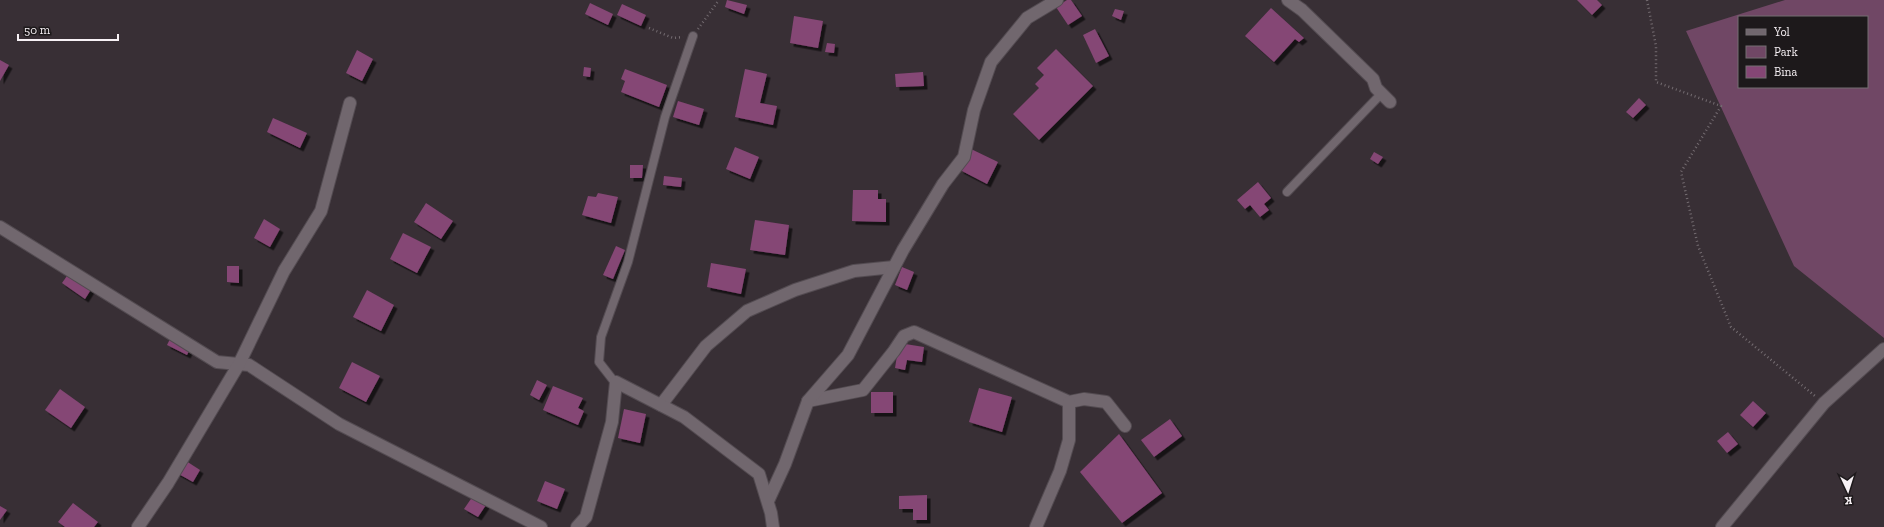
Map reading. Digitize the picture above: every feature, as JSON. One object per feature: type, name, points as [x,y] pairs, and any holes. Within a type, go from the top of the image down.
[{"type":"street","points":[[768,501],[785,464],[808,401],[848,355],[894,266],[943,184],[964,156],[974,110],[991,62],[1027,18],[1057,0]]},
{"type":"street","points":[[1288,0],[1302,10],[1373,79],[1376,88],[1386,98]]},
{"type":"street","points":[[138,527],[168,483],[239,364],[284,271],[321,211],[350,103]]},
{"type":"street","points":[[0,227],[217,362],[249,365],[339,424],[542,527]]},
{"type":"street","points":[[661,405],[706,346],[747,311],[795,290],[854,271],[894,266]]},
{"type":"street","points":[[808,401],[862,390],[894,351],[904,336],[914,332],[1069,402],[1084,399],[1106,402],[1125,426]]},
{"type":"street","points":[[1722,527],[1824,403],[1884,349]]},
{"type":"street","points":[[577,527],[586,516],[612,422],[616,382],[684,417],[759,474],[768,501],[773,527]]},
{"type":"street","points":[[1036,527],[1060,471],[1069,440],[1069,402]]},
{"type":"lane","points":[[616,382],[599,362],[601,337],[628,262],[665,118],[693,36]]},
{"type":"lane","points":[[1287,192],[1386,98]]},
{"type":"path","points":[[1647,0],[1656,46],[1656,82],[1721,106],[1681,172],[1698,246],[1731,327],[1824,403]]},
{"type":"green space","points":[[1785,0],[1884,0],[1884,338],[1794,266],[1686,31]]},
{"type":"building","points":[[727,0],[747,5],[744,14],[725,7]]},
{"type":"building","points":[[1067,0],[1071,0],[1082,16],[1068,25],[1056,7]]},
{"type":"building","points":[[1577,0],[1597,0],[1602,5],[1592,15]]},
{"type":"building","points":[[590,3],[613,14],[608,25],[585,14]]},
{"type":"building","points":[[622,4],[646,15],[641,26],[617,15]]},
{"type":"building","points":[[1271,8],[1304,38],[1299,42],[1295,39],[1274,62],[1245,36]]},
{"type":"building","points":[[1115,9],[1124,11],[1121,20],[1112,16]]},
{"type":"building","points":[[794,16],[823,21],[818,48],[790,43]]},
{"type":"building","points":[[1095,29],[1109,56],[1096,63],[1083,35]]},
{"type":"building","points":[[827,43],[835,44],[834,53],[825,52]]},
{"type":"building","points":[[1056,49],[1093,86],[1039,140],[1013,114],[1039,88],[1035,84],[1044,75],[1037,68]]},
{"type":"building","points":[[357,50],[373,59],[362,81],[346,73]]},
{"type":"building","points":[[0,60],[9,65],[0,81]]},
{"type":"building","points":[[584,67],[591,68],[590,77],[583,76]]},
{"type":"building","points":[[625,69],[667,85],[659,107],[621,92],[625,81],[621,79]]},
{"type":"building","points":[[745,69],[767,74],[760,103],[777,106],[773,125],[735,117]]},
{"type":"building","points":[[923,72],[924,86],[896,87],[895,74]]},
{"type":"building","points":[[1639,98],[1646,105],[1633,118],[1626,112]]},
{"type":"building","points":[[678,101],[704,109],[699,125],[673,117]]},
{"type":"building","points":[[273,118],[307,133],[300,148],[267,132]]},
{"type":"building","points":[[735,147],[759,157],[750,179],[726,169]]},
{"type":"building","points":[[971,149],[998,162],[987,184],[960,170]]},
{"type":"building","points":[[1374,152],[1383,157],[1378,164],[1370,159]]},
{"type":"building","points":[[630,165],[643,165],[642,178],[630,178]]},
{"type":"building","points":[[664,176],[682,178],[681,187],[663,185]]},
{"type":"building","points":[[1258,182],[1271,198],[1264,204],[1269,210],[1260,217],[1250,205],[1245,209],[1237,200]]},
{"type":"building","points":[[853,190],[878,190],[878,199],[886,199],[886,222],[852,221]]},
{"type":"building","points":[[598,193],[618,197],[611,223],[582,215],[588,196],[596,197]]},
{"type":"building","points":[[426,203],[453,221],[441,239],[414,222]]},
{"type":"building","points":[[264,219],[280,229],[270,247],[254,238]]},
{"type":"building","points":[[755,220],[789,225],[785,255],[750,250]]},
{"type":"building","points":[[403,233],[431,247],[417,273],[390,259]]},
{"type":"building","points":[[616,246],[625,250],[613,279],[603,275]]},
{"type":"building","points":[[711,263],[746,269],[741,294],[707,287]]},
{"type":"building","points":[[227,266],[239,266],[239,283],[227,282]]},
{"type":"building","points":[[902,267],[914,272],[907,290],[895,285]]},
{"type":"building","points":[[69,273],[92,288],[85,299],[62,283]]},
{"type":"building","points":[[367,290],[394,305],[381,331],[353,317]]},
{"type":"building","points":[[171,337],[191,347],[187,355],[167,345]]},
{"type":"building","points":[[899,343],[924,347],[922,362],[907,360],[905,370],[895,368]]},
{"type":"building","points":[[352,362],[380,376],[366,402],[339,388]]},
{"type":"building","points":[[537,380],[547,385],[539,400],[530,395]]},
{"type":"building","points":[[553,386],[583,398],[578,408],[584,411],[578,425],[543,410]]},
{"type":"building","points":[[979,388],[1012,397],[1002,432],[969,422]]},
{"type":"building","points":[[60,389],[85,407],[71,428],[45,410]]},
{"type":"building","points":[[871,392],[893,392],[893,413],[871,413]]},
{"type":"building","points":[[1753,401],[1766,413],[1753,427],[1740,415]]},
{"type":"building","points":[[624,409],[646,414],[640,443],[618,438]]},
{"type":"building","points":[[1170,419],[1182,436],[1154,457],[1141,440]]},
{"type":"building","points":[[1728,432],[1738,444],[1727,453],[1717,441]]},
{"type":"building","points":[[1119,434],[1162,493],[1122,523],[1080,472]]},
{"type":"building","points":[[183,459],[200,470],[193,482],[175,472]]},
{"type":"building","points":[[545,481],[565,489],[557,509],[537,501]]},
{"type":"building","points":[[475,493],[488,502],[478,517],[464,509]]},
{"type":"building","points":[[927,495],[927,520],[913,520],[913,509],[899,509],[899,496]]},
{"type":"building","points":[[73,503],[98,522],[94,527],[65,527],[58,522]]},
{"type":"building","points":[[0,506],[7,510],[0,520]]}]
